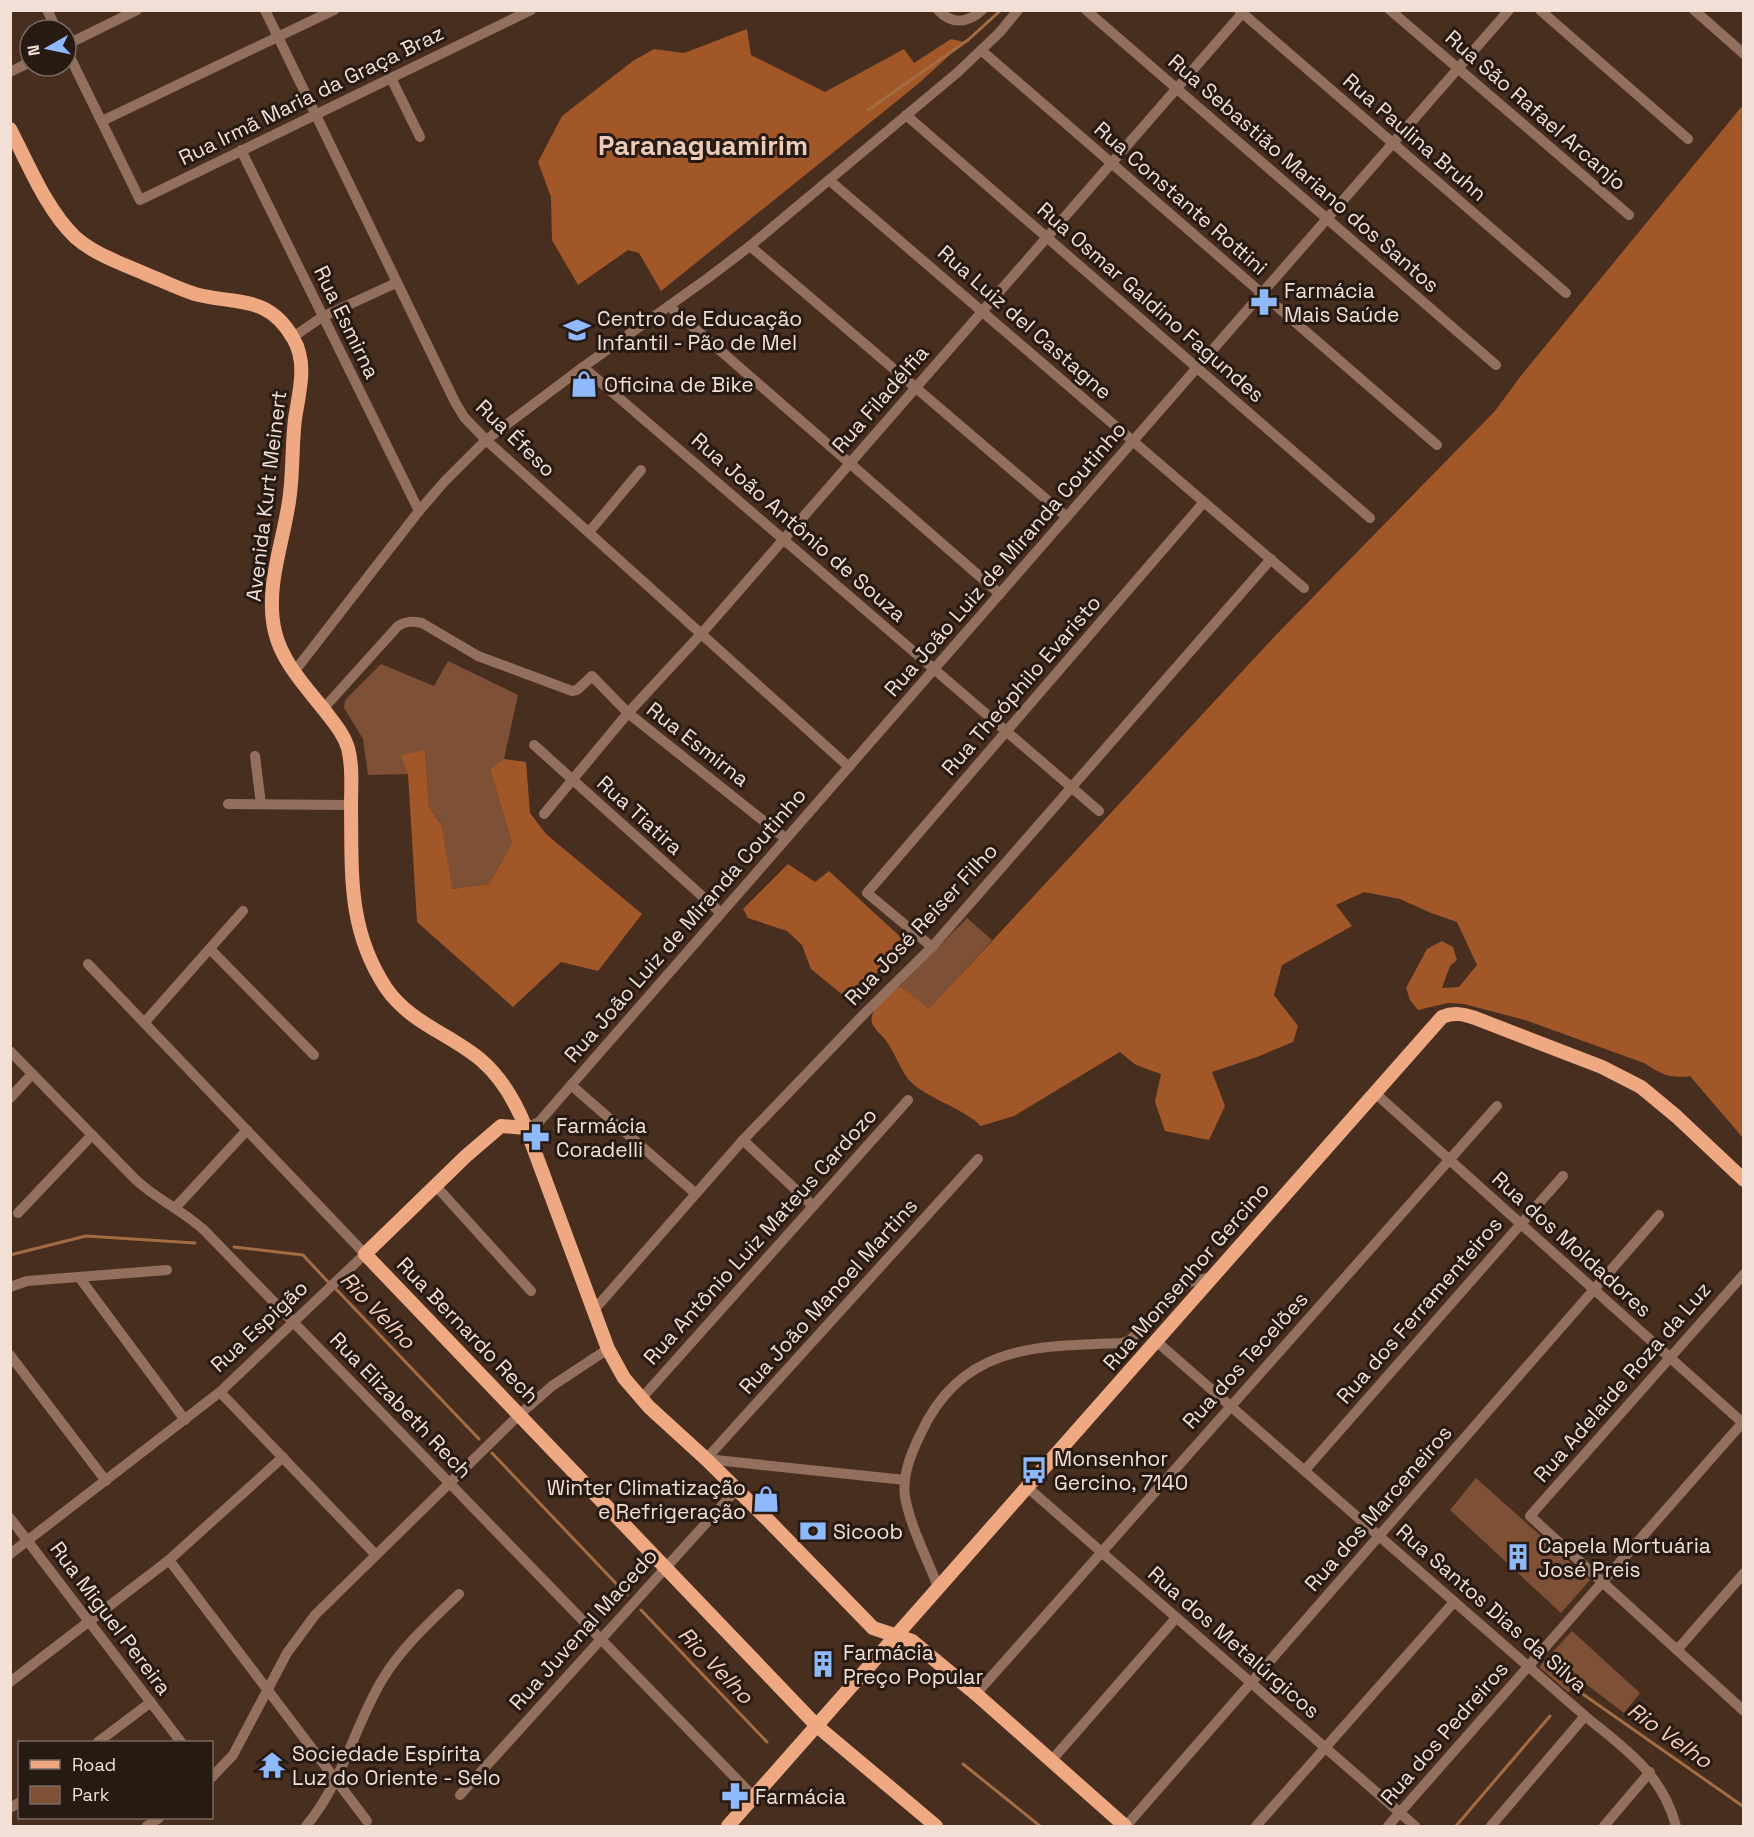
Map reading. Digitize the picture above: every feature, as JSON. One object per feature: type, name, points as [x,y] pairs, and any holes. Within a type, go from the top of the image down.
[{"type":"main road","name":"Avenida Kurt Meinert","points":[[10,129],[52,208],[77,238],[93,250],[195,294],[255,304],[284,324],[293,337],[300,356],[301,381],[295,423],[290,493],[273,585],[273,618],[278,642],[294,672],[340,730],[348,749],[351,876],[355,913],[365,947],[388,991],[405,1009],[479,1059],[497,1076],[526,1128]]},
{"type":"main road","name":"Rua Monsenhor Gercino","points":[[728,1827],[1442,1017],[1450,1013],[1459,1013],[1626,1078],[1662,1104],[1743,1180]]},
{"type":"main road","points":[[506,1090],[509,1108],[501,1126],[526,1128],[608,1349],[620,1371],[641,1399],[706,1459],[873,1628],[912,1641],[1126,1827]]},
{"type":"main road","name":"Rua Espigão","points":[[365,1254],[435,1185],[501,1126]]},
{"type":"main road","name":"Rua Bernardo Rech","points":[[365,1254],[817,1726],[936,1827]]},
{"type":"street","points":[[78,41],[137,10]]},
{"type":"street","name":"Rua Éfeso","points":[[265,10],[464,417],[486,440],[849,766]]},
{"type":"street","points":[[78,72],[102,121],[334,10]]},
{"type":"street","name":"Rua Irmã Maria da Graça Braz","points":[[102,121],[140,200],[531,10]]},
{"type":"street","points":[[938,10],[946,18],[961,22],[982,10]]},
{"type":"street","points":[[294,672],[418,511],[486,440],[583,366],[750,246],[982,51],[1018,10]]},
{"type":"street","name":"Rua Sebastião Mariano dos Santos","points":[[1086,10],[1496,365]]},
{"type":"street","name":"Rua São Rafael Arcanjo","points":[[1390,10],[1629,215]]},
{"type":"street","name":"Rua João Luiz de Miranda Coutinho","points":[[526,1128],[539,1122],[1509,10]]},
{"type":"street","points":[[1540,10],[1688,139]]},
{"type":"street","points":[[1694,10],[1743,54]]},
{"type":"street","name":"Rua Filadélfia","points":[[544,814],[628,713],[702,633],[1242,12]]},
{"type":"street","name":"Rua Paulina Bruhn","points":[[1242,12],[1566,293]]},
{"type":"street","name":"Rua Constante Rottini","points":[[982,51],[1437,445]]},
{"type":"street","points":[[392,78],[420,137]]},
{"type":"street","name":"Rua Osmar Galdino Fagundes","points":[[906,115],[1370,518]]},
{"type":"street","name":"Rua Esmirna","points":[[241,150],[418,511]]},
{"type":"street","name":"Rua Luiz del Castagne","points":[[829,180],[1304,588]]},
{"type":"street","points":[[750,246],[1067,517]]},
{"type":"street","points":[[293,337],[322,317],[396,282]]},
{"type":"street","points":[[669,306],[1000,594]]},
{"type":"street","name":"Rua João Antônio de Souza","points":[[583,366],[1099,811]]},
{"type":"street","points":[[589,532],[641,470]]},
{"type":"street","name":"Rua Theóphilo Evaristo","points":[[932,947],[867,893],[1204,502]]},
{"type":"street","name":"Rua José Reiser Filho","points":[[594,1310],[743,1140],[835,1043],[932,947],[1271,559]]},
{"type":"street","name":"Rua Esmirna","points":[[323,709],[398,626],[412,621],[422,623],[478,656],[572,691],[577,690],[592,676],[628,713],[785,838]]},
{"type":"street","name":"Rua Tiatira","points":[[534,745],[721,913]]},
{"type":"street","points":[[255,756],[261,804]]},
{"type":"street","points":[[228,804],[351,805]]},
{"type":"street","points":[[144,1023],[243,911]]},
{"type":"street","points":[[210,948],[314,1055]]},
{"type":"street","name":"Rua Bernardo Rech","points":[[88,964],[365,1254]]},
{"type":"street","name":"Rua Elizabeth Rech","points":[[10,1051],[144,1187],[204,1230],[754,1797]]},
{"type":"street","points":[[10,1098],[32,1074]]},
{"type":"street","points":[[571,1085],[695,1193]]},
{"type":"street","name":"Rua dos Moldadores","points":[[1375,1093],[1743,1423]]},
{"type":"street","name":"Rua Antônio Luiz Mateus Cardozo","points":[[641,1399],[908,1100]]},
{"type":"street","name":"Rua dos Tecelões","points":[[975,1694],[1497,1106]]},
{"type":"street","points":[[175,1208],[247,1130]]},
{"type":"street","points":[[18,1213],[92,1135]]},
{"type":"street","points":[[743,1140],[813,1206]]},
{"type":"street","name":"Rua João Manoel Martins","points":[[706,1459],[978,1159]]},
{"type":"street","name":"Rua dos Ferramenteiros","points":[[1305,1470],[1563,1176]]},
{"type":"street","points":[[435,1185],[531,1291]]},
{"type":"street","name":"Rua dos Marceneiros","points":[[1126,1827],[1659,1215]]},
{"type":"street","name":"Rua Espigão","points":[[10,1554],[220,1392],[365,1254]]},
{"type":"street","points":[[10,1287],[27,1281],[166,1270]]},
{"type":"street","name":"Rua Adelaide Roza da Luz","points":[[1602,1582],[1530,1516],[1743,1274]]},
{"type":"street","points":[[79,1277],[186,1420]]},
{"type":"street","points":[[938,1587],[912,1521],[905,1496],[905,1480],[913,1452],[931,1414],[947,1391],[970,1372],[1007,1354],[1024,1349],[1122,1343],[1139,1332],[1183,1287],[1190,1282],[1212,1277]]},
{"type":"street","name":"Rua Santos Dias da Silva","points":[[1156,1341],[1585,1716],[1626,1749],[1650,1772],[1670,1805],[1676,1827]]},
{"type":"street","points":[[213,1777],[233,1755],[287,1653],[304,1627],[519,1415],[552,1386],[608,1349]]},
{"type":"street","points":[[10,1355],[106,1481]]},
{"type":"street","points":[[220,1392],[376,1555]]},
{"type":"street","name":"Rua dos Pedreiros","points":[[1388,1827],[1743,1423]]},
{"type":"street","points":[[10,1682],[168,1560],[283,1457]]},
{"type":"street","points":[[706,1459],[905,1480]]},
{"type":"street","name":"Rua dos Metalúrgicos","points":[[1027,1487],[1415,1827]]},
{"type":"street","name":"Rua Juvenal Macedo","points":[[459,1795],[736,1489]]},
{"type":"street","name":"Rua Miguel Pereira","points":[[10,1518],[180,1741]]},
{"type":"street","points":[[168,1560],[367,1821]]},
{"type":"street","points":[[1677,1650],[1743,1573]]},
{"type":"street","points":[[1602,1582],[1743,1711]]},
{"type":"street","points":[[306,1827],[336,1780],[373,1698],[390,1668],[411,1642],[459,1594]]},
{"type":"street","points":[[1256,1827],[1454,1602]]},
{"type":"street","points":[[1051,1761],[1176,1618]]},
{"type":"street","points":[[101,1741],[151,1702]]},
{"type":"street","points":[[1491,1827],[1585,1716]]},
{"type":"street","points":[[1604,1827],[1650,1772]]},
{"type":"green space","points":[[448,661],[518,695],[504,759],[490,769],[512,843],[489,884],[451,889],[442,826],[429,807],[425,750],[408,774],[368,775],[363,739],[344,708],[345,701],[350,695],[381,664],[434,686]]},
{"type":"green space","points":[[967,918],[992,940],[929,1010],[900,986]]},
{"type":"green space","points":[[1476,1478],[1590,1580],[1561,1613],[1450,1510]]},
{"type":"green space","points":[[1572,1631],[1640,1693],[1624,1713],[1586,1684],[1568,1692],[1539,1667]]},
{"type":"shaded area","points":[[747,29],[751,55],[825,92],[904,49],[914,63],[951,39],[964,42],[918,84],[661,291],[639,253],[628,250],[578,285],[552,240],[551,197],[538,162],[562,116],[633,61],[654,49],[684,53]]},
{"type":"shaded area","points":[[1743,105],[1743,1138],[1690,1076],[1666,1075],[1644,1063],[1525,1020],[1464,1004],[1448,1003],[1418,1010],[1410,1000],[1406,988],[1427,949],[1442,941],[1453,947],[1457,960],[1450,966],[1442,988],[1459,987],[1477,965],[1457,922],[1400,899],[1364,892],[1336,905],[1352,926],[1282,965],[1274,995],[1298,1026],[1293,1042],[1212,1072],[1225,1106],[1209,1140],[1165,1131],[1155,1102],[1161,1074],[1136,1065],[1120,1052],[1014,1116],[981,1126],[964,1113],[915,1085],[908,1079],[887,1042],[872,1024],[872,1016],[876,1008],[900,986],[929,1009],[1274,637],[1495,411],[1520,377]]},
{"type":"shaded area","points":[[425,750],[429,807],[442,826],[452,889],[489,884],[512,843],[490,769],[504,759],[526,762],[530,813],[546,834],[642,914],[598,971],[561,962],[513,1007],[417,922],[408,774],[401,755]]},
{"type":"shaded area","points":[[788,864],[815,882],[829,871],[907,943],[849,1000],[811,969],[802,945],[787,931],[748,918],[743,909]]},
{"type":"waterway","points":[[868,110],[968,40],[1001,10]]},
{"type":"waterway","name":"Rio Velho","points":[[10,1255],[86,1236],[195,1243]]},
{"type":"waterway","name":"Rio Velho","points":[[234,1247],[303,1255],[330,1284]]},
{"type":"waterway","name":"Rio Velho","points":[[335,1288],[479,1439]]},
{"type":"waterway","name":"Rio Velho","points":[[492,1453],[627,1595]]},
{"type":"waterway","name":"Rio Velho","points":[[641,1610],[767,1742]]},
{"type":"waterway","name":"Rio Velho","points":[[1577,1690],[1744,1807]]},
{"type":"waterway","name":"Rio Velho","points":[[1456,1826],[1550,1716]]},
{"type":"waterway","name":"Rio Velho","points":[[963,1764],[1040,1826]]},
{"type":"place","name":"Farmácia Mais Saúde","points":[[1264,302]]},
{"type":"place","name":"Centro de Educação Infantil - Pão de Mel","points":[[577,330]]},
{"type":"place","name":"Oficina de Bike","points":[[584,384]]},
{"type":"place","name":"Farmácia Coradelli","points":[[536,1137]]},
{"type":"place","name":"Monsenhor Gercino, 7140","points":[[1034,1470]]},
{"type":"place","name":"Winter Climatização e Refrigeração","points":[[766,1499]]},
{"type":"place","name":"Sicoob","points":[[813,1531]]},
{"type":"place","name":"Capela Mortuária José Preis","points":[[1518,1557]]},
{"type":"place","name":"Farmácia Preço Popular","points":[[823,1664]]},
{"type":"place","name":"Sociedade Espírita Luz do Oriente - Selo","points":[[272,1765]]},
{"type":"place","name":"Farmácia","points":[[735,1796]]},
{"type":"district","name":"Paranaguamirim","points":[[703,145]]}]
